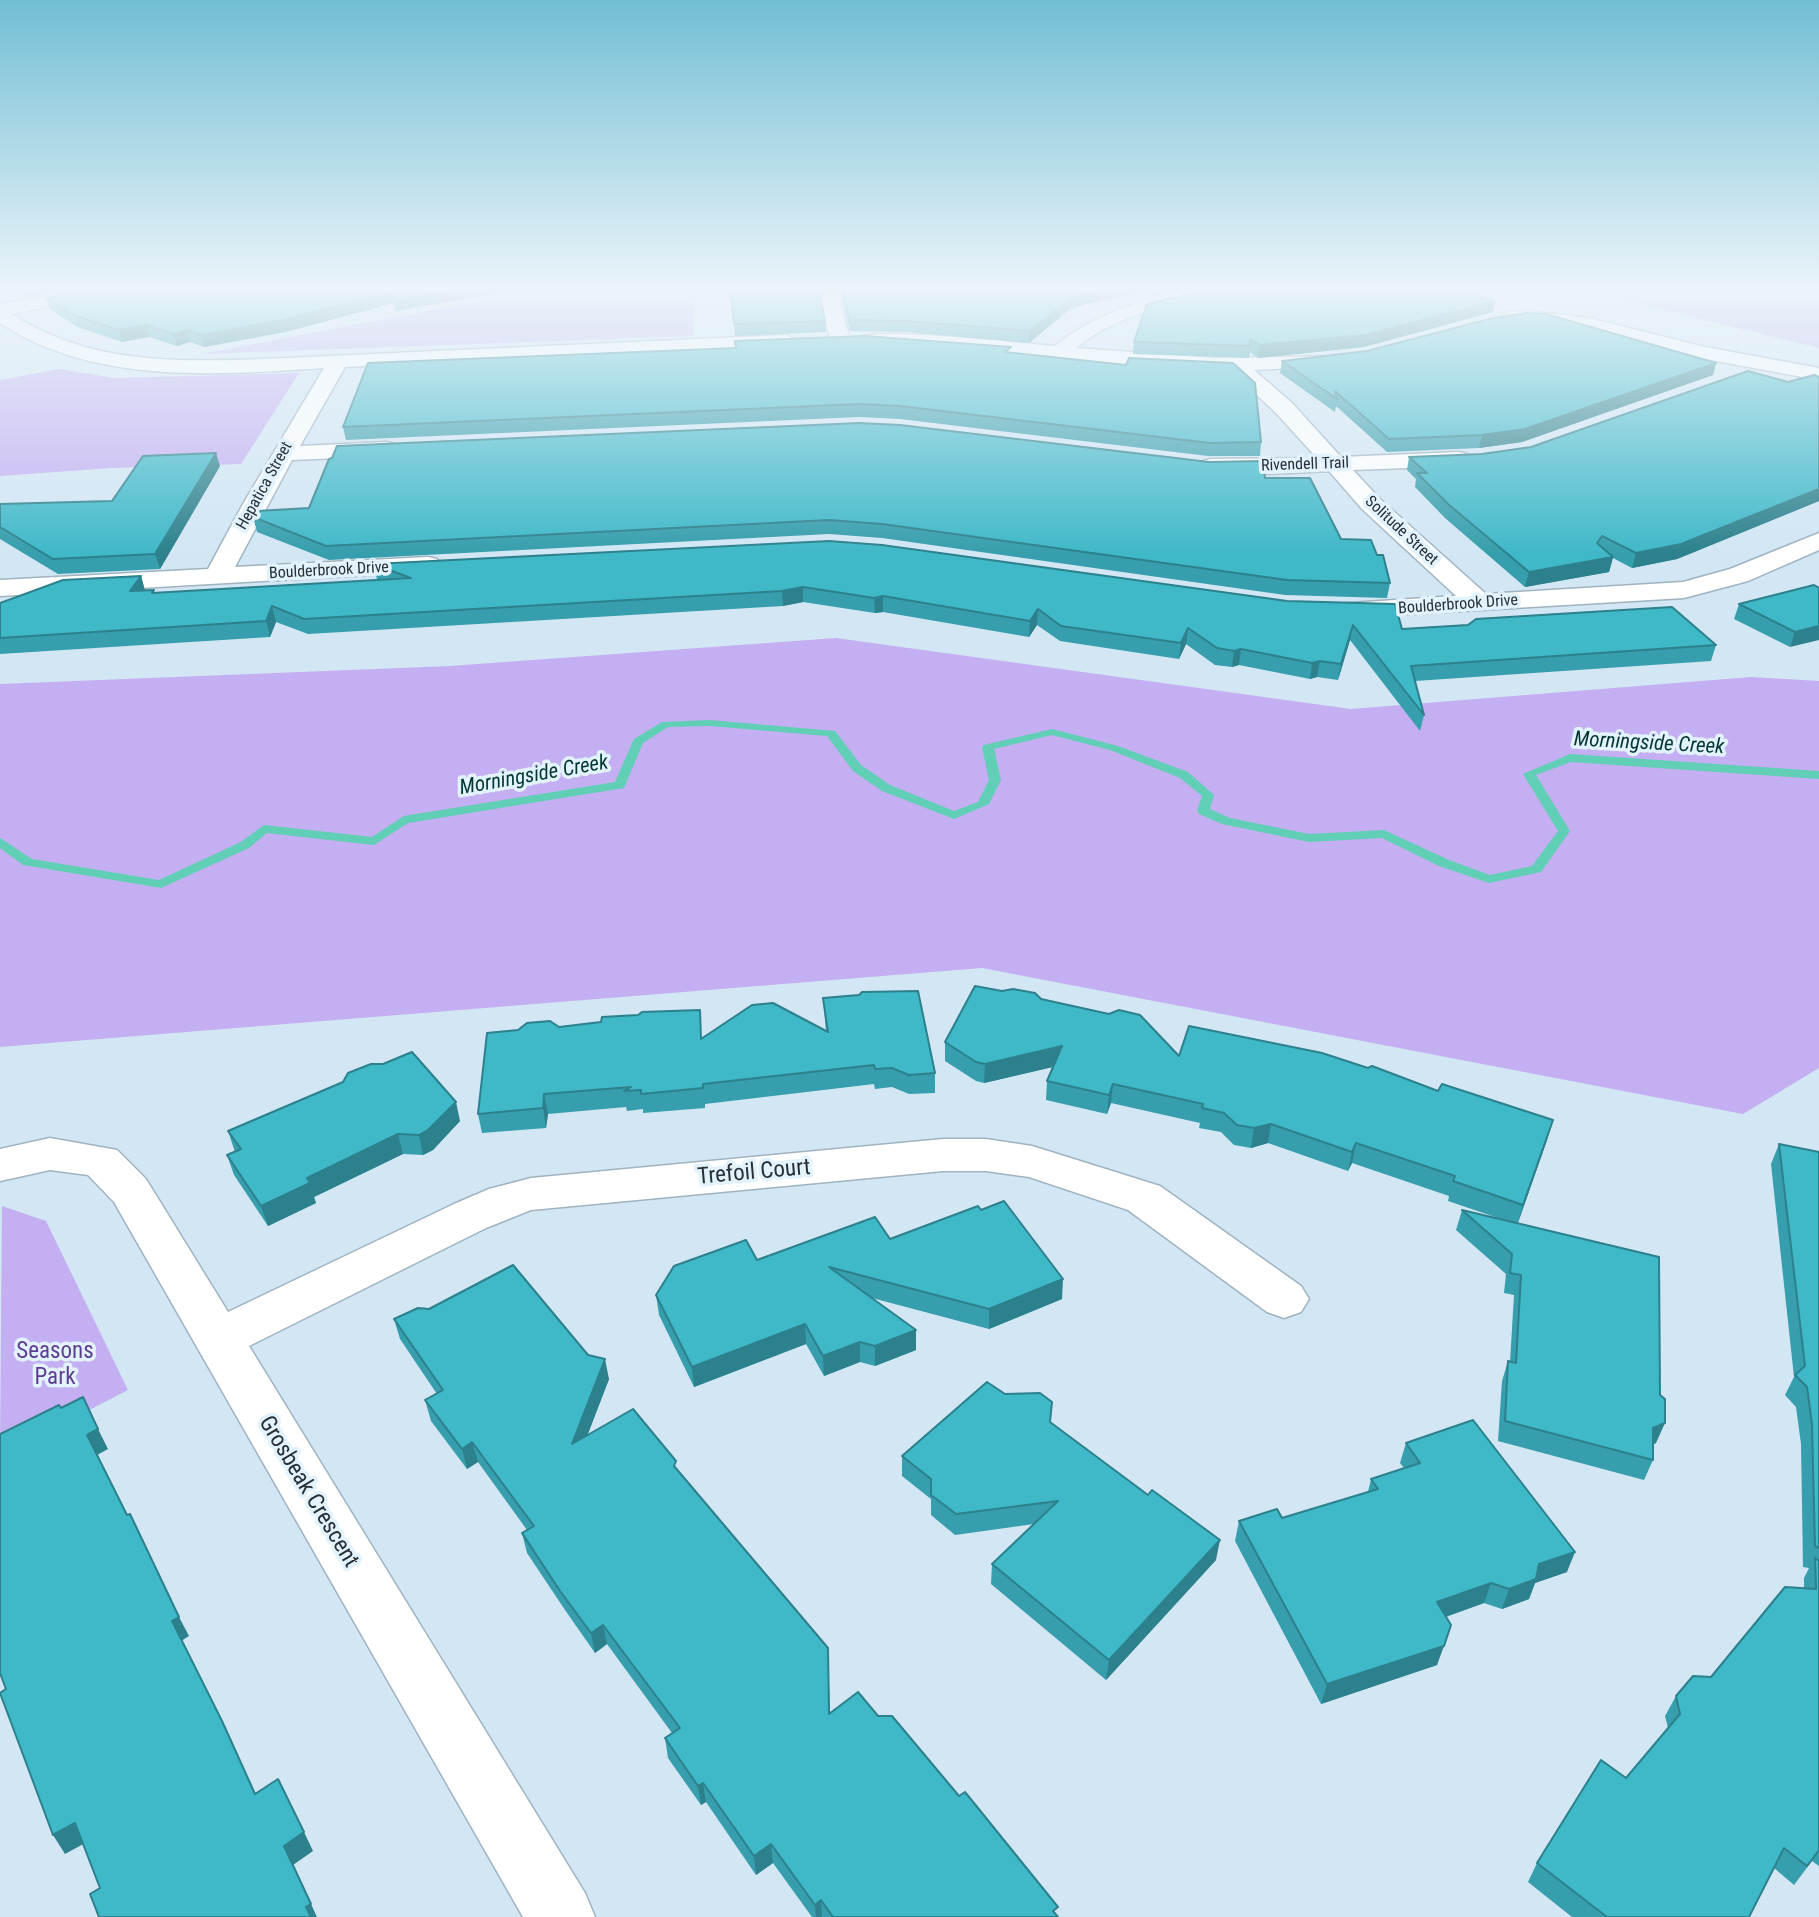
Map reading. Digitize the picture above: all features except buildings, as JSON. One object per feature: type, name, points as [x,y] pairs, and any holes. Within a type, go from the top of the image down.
[{"type":"street","name":"Hepatica Street","points":[[217,577],[330,375]]},
{"type":"street","name":"Solitude Street","points":[[1248,375],[1284,408],[1371,504],[1479,603]]},
{"type":"street","points":[[1723,382],[1741,375]]},
{"type":"street","points":[[284,453],[406,448]]},
{"type":"street","name":"Rivendell Trail","points":[[1195,464],[1241,467],[1479,458]]},
{"type":"street","name":"Boulderbrook Drive","points":[[1324,609],[1384,610],[1684,590],[1739,575],[1819,541]]},
{"type":"street","name":"Boulderbrook Drive","points":[[0,587],[452,564]]},
{"type":"street","name":"Grosbeak Crescent","points":[[0,1165],[50,1154],[100,1161],[130,1191],[561,1917]]},
{"type":"street","name":"Trefoil Court","points":[[218,1339],[470,1216],[518,1198],[943,1156],[986,1155],[1032,1162],[1144,1198],[1284,1299]]},
{"type":"green space","points":[[24,375],[115,378],[297,375],[241,464],[112,468],[0,476],[0,380]]},
{"type":"green space","points":[[836,638],[1351,709],[1751,677],[1819,681],[1819,1068],[1743,1114],[982,968],[0,1047],[0,684],[450,666]]},
{"type":"green space","name":"Seasons Park","points":[[2,1206],[46,1221],[128,1390],[0,1456]]},
{"type":"waterway","name":"Morningside Creek","points":[[0,842],[28,862],[161,884],[245,845],[264,829],[374,841],[404,820],[620,785],[638,741],[666,724],[710,723],[831,733],[857,768],[886,788],[954,815],[983,804],[995,780],[988,747],[1052,732],[1114,748],[1184,775],[1208,795],[1203,811],[1226,821],[1309,838],[1384,834],[1444,863],[1489,879],[1536,869],[1564,831],[1529,774],[1570,758],[1819,775]]}]
